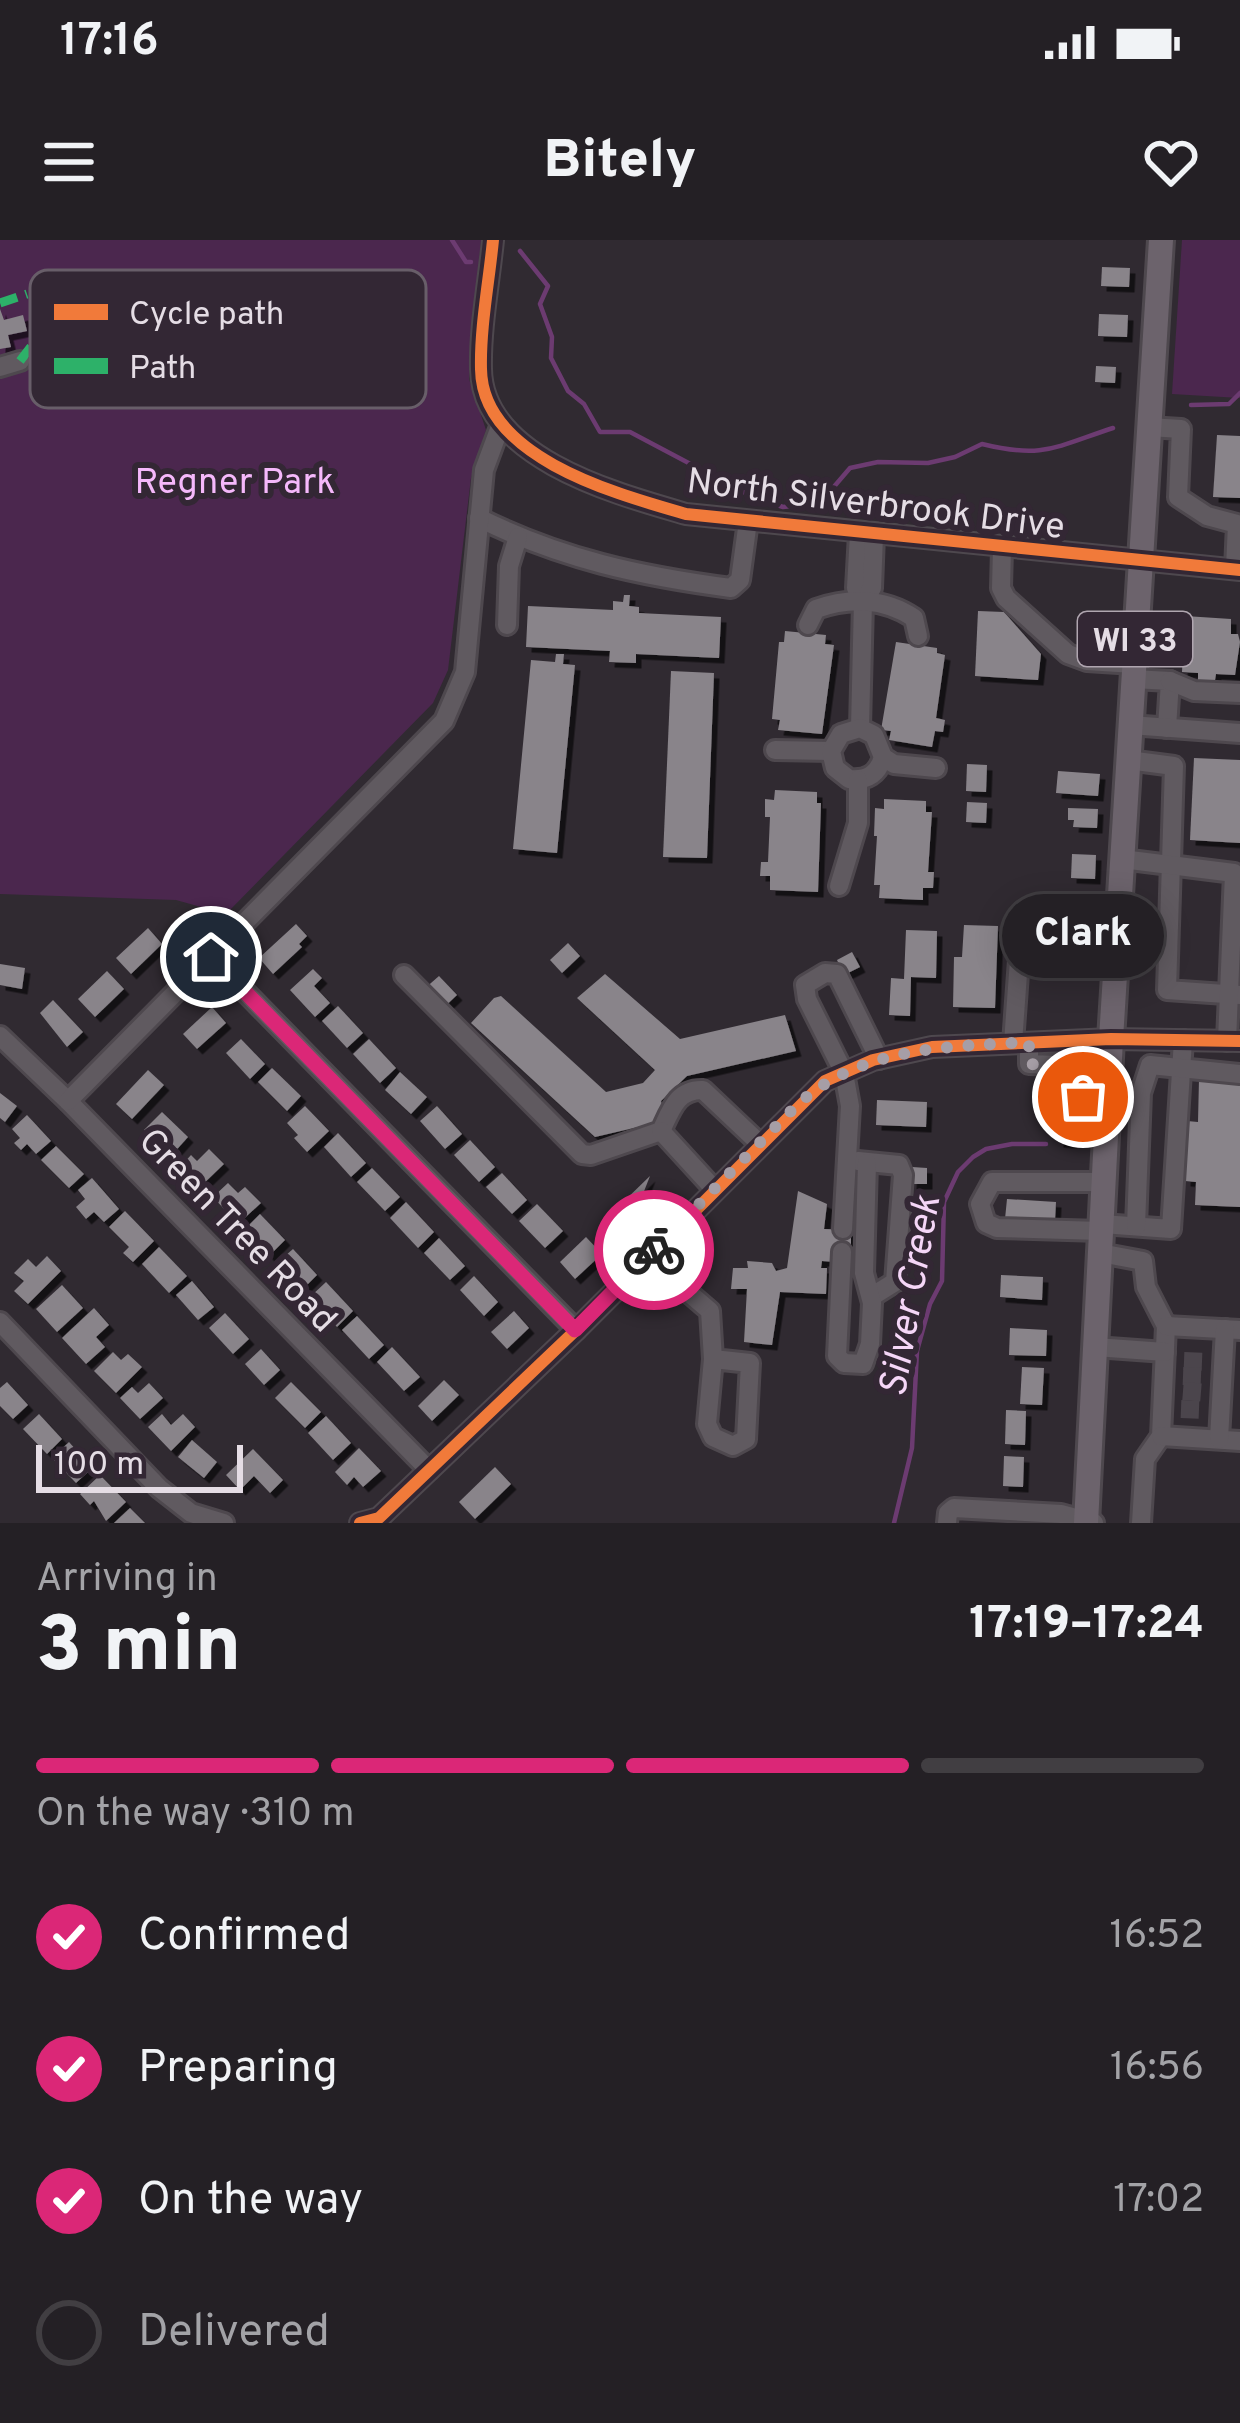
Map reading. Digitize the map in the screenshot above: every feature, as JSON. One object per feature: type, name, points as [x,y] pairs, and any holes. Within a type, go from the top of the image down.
[{"type":"main road","name":"WI 33","points":[[1088,1523],[1111,1039],[1161,240]]},
{"type":"street","points":[[68,1101],[444,721],[465,672],[484,470],[500,427],[480,374],[493,240]]},
{"type":"street","points":[[0,367],[20,361]]},
{"type":"street","name":"North Silverbrook Drive","points":[[500,427],[533,454],[626,496],[686,514],[1238,569]]},
{"type":"street","points":[[1149,427],[1181,430],[1178,497],[1207,516],[1237,524],[1238,569]]},
{"type":"street","points":[[479,518],[587,563],[731,587],[740,580],[748,521]]},
{"type":"street","points":[[860,728],[863,601],[872,588],[866,535]]},
{"type":"street","points":[[507,625],[509,566],[518,537]]},
{"type":"street","points":[[1002,548],[1001,588],[1006,598],[1068,654],[1194,691],[1240,693]]},
{"type":"street","points":[[808,625],[816,609],[863,601],[887,604],[914,618],[918,636]]},
{"type":"street","points":[[1167,728],[1170,681]]},
{"type":"street","points":[[1130,725],[1240,733]]},
{"type":"street","points":[[860,728],[880,741],[883,757],[875,773],[858,780],[835,769],[831,752],[841,734],[860,728]]},
{"type":"street","points":[[775,750],[831,752]]},
{"type":"street","points":[[883,757],[894,764],[936,768]]},
{"type":"street","points":[[1128,760],[1174,766],[1167,990],[1234,994]]},
{"type":"street","points":[[839,886],[858,823],[858,780]]},
{"type":"street","points":[[360,1523],[379,1518],[824,1081],[878,1059],[932,1047],[1111,1039],[1234,1041],[1236,877],[1228,869],[1122,859]]},
{"type":"street","points":[[1106,1130],[1082,1129],[1084,1066],[1029,1064],[1021,1043],[1019,946],[1118,929]]},
{"type":"street","points":[[211,957],[575,1330]]},
{"type":"street","points":[[842,1252],[837,1349],[844,1363],[854,1366],[867,1360],[871,1297],[864,1274],[850,1106],[844,1072],[803,990],[826,974],[837,974],[878,1059]]},
{"type":"street","points":[[404,975],[582,1154],[661,1131],[676,1100],[690,1090],[703,1090],[759,1143]]},
{"type":"street","name":"Green Tree Road","points":[[0,1036],[429,1470]]},
{"type":"street","points":[[1104,1181],[992,1182],[980,1204],[986,1222],[997,1228],[1101,1236],[1136,1226],[1172,1228],[1183,1040]]},
{"type":"street","points":[[1136,1226],[1142,1093],[1150,1065],[1240,1074]]},
{"type":"street","points":[[661,1131],[714,1190]]},
{"type":"street","points":[[857,1161],[899,1165],[903,1175],[895,1282],[871,1297]]},
{"type":"street","points":[[843,1229],[857,1161]]},
{"type":"street","points":[[1101,1236],[1143,1262],[1146,1287],[1166,1326],[1172,1380],[1161,1436],[1145,1459],[1141,1523]]},
{"type":"street","points":[[647,1257],[710,1311],[713,1359],[707,1424],[713,1437],[733,1446],[746,1439],[750,1363],[713,1359]]},
{"type":"street","points":[[0,1322],[159,1488],[191,1513],[224,1523]]},
{"type":"street","points":[[1166,1326],[1232,1329],[1215,1386],[1219,1439]]},
{"type":"street","points":[[1095,1347],[1172,1380]]},
{"type":"street","points":[[1161,1436],[1240,1441]]},
{"type":"street","points":[[947,1523],[954,1508],[1061,1514],[1088,1523]]},
{"type":"green space","name":"Regner Park","points":[[0,240],[481,240],[469,379],[486,430],[471,478],[448,670],[433,703],[226,914],[176,900],[0,894]]},
{"type":"green space","points":[[1182,240],[1240,240],[1240,398],[1172,394]]},
{"type":"building","points":[[1102,267],[1130,268],[1129,287],[1101,286]]},
{"type":"building","points":[[0,309],[4,320],[23,315],[27,331],[8,335],[11,347],[0,349]]},
{"type":"building","points":[[1099,314],[1128,315],[1127,337],[1098,336]]},
{"type":"building","points":[[1096,366],[1116,367],[1115,383],[1095,382]]},
{"type":"building","points":[[1217,435],[1240,436],[1240,498],[1213,497]]},
{"type":"building","points":[[624,595],[630,595],[629,606],[639,607],[639,613],[721,617],[719,658],[636,654],[636,663],[609,662],[610,651],[526,647],[528,606],[613,610],[613,601],[623,602]]},
{"type":"building","points":[[978,611],[1004,612],[1041,654],[1038,680],[975,676]]},
{"type":"building","points":[[1185,616],[1231,619],[1231,634],[1238,634],[1240,642],[1235,675],[1216,674],[1214,686],[1198,685],[1198,673],[1182,672]]},
{"type":"building","points":[[785,631],[826,635],[825,644],[834,645],[822,734],[778,730],[780,720],[772,719],[779,642],[784,642]]},
{"type":"building","points":[[896,642],[937,648],[937,653],[945,655],[936,718],[945,720],[943,732],[935,731],[932,747],[889,740],[891,731],[881,730]]},
{"type":"building","points":[[556,654],[564,654],[563,664],[575,665],[557,853],[513,849],[531,660],[555,662]]},
{"type":"building","points":[[671,671],[714,673],[707,858],[663,857]]},
{"type":"building","points":[[1194,758],[1240,760],[1240,843],[1190,840]]},
{"type":"building","points":[[967,764],[987,765],[986,792],[966,791]]},
{"type":"building","points":[[1058,771],[1100,774],[1098,796],[1056,793]]},
{"type":"building","points":[[775,790],[817,792],[817,803],[821,803],[818,892],[770,890],[770,876],[760,876],[761,862],[768,862],[770,817],[765,817],[765,799],[774,800]]},
{"type":"building","points":[[884,799],[926,801],[926,812],[932,812],[928,872],[934,872],[933,888],[923,888],[923,900],[879,898],[880,885],[874,885],[875,808],[884,809]]},
{"type":"building","points":[[967,802],[987,803],[986,823],[966,822]]},
{"type":"building","points":[[1068,808],[1098,809],[1097,828],[1073,827]]},
{"type":"building","points":[[1072,854],[1096,855],[1095,879],[1071,878]]},
{"type":"building","points":[[1064,899],[1093,900],[1093,920],[1064,919]]},
{"type":"building","points":[[296,924],[307,936],[299,944],[302,947],[273,974],[259,958]]},
{"type":"building","points":[[964,925],[998,926],[995,1008],[953,1007],[954,957],[962,957]]},
{"type":"building","points":[[148,928],[162,944],[131,974],[116,958]]},
{"type":"building","points":[[906,930],[937,931],[936,978],[911,977],[910,1016],[889,1015],[891,978],[904,979]]},
{"type":"building","points":[[568,943],[580,956],[562,973],[550,960]]},
{"type":"building","points":[[852,952],[860,967],[844,975],[837,960]]},
{"type":"building","points":[[0,964],[25,968],[22,989],[0,985]]},
{"type":"building","points":[[313,969],[322,978],[314,986],[330,1003],[315,1017],[290,990]]},
{"type":"building","points":[[107,971],[124,989],[95,1017],[78,999]]},
{"type":"building","points":[[605,974],[680,1039],[785,1015],[796,1051],[687,1076],[661,1101],[664,1113],[655,1123],[595,1137],[471,1023],[501,996],[606,1092],[643,1083],[655,1070],[577,998]]},
{"type":"building","points":[[439,976],[457,995],[441,1010],[423,990]]},
{"type":"building","points":[[53,1000],[83,1032],[67,1047],[40,1013]]},
{"type":"building","points":[[338,1006],[363,1033],[347,1048],[322,1021]]},
{"type":"building","points":[[212,1007],[226,1023],[197,1049],[183,1034]]},
{"type":"building","points":[[241,1039],[265,1064],[250,1079],[226,1053]]},
{"type":"building","points":[[369,1039],[396,1068],[380,1083],[353,1054]]},
{"type":"building","points":[[272,1068],[301,1096],[287,1111],[258,1082]]},
{"type":"building","points":[[148,1070],[164,1085],[132,1119],[116,1104]]},
{"type":"building","points":[[400,1072],[427,1097],[411,1114],[385,1090]]},
{"type":"building","points":[[1062,1073],[1076,1074],[1072,1143],[1058,1142],[1059,1109],[1038,1108],[1039,1089],[1061,1091]]},
{"type":"building","points":[[1199,1079],[1240,1080],[1240,1207],[1195,1205],[1196,1182],[1185,1181],[1187,1121],[1198,1122]]},
{"type":"building","points":[[0,1093],[17,1106],[5,1122],[0,1118]]},
{"type":"building","points":[[877,1100],[927,1102],[926,1127],[876,1125]]},
{"type":"building","points":[[305,1106],[329,1131],[307,1152],[287,1123]]},
{"type":"building","points":[[437,1106],[462,1134],[445,1149],[420,1121]]},
{"type":"building","points":[[162,1112],[188,1137],[171,1156],[144,1130]]},
{"type":"building","points":[[27,1115],[51,1141],[36,1154],[27,1144],[21,1150],[14,1143],[20,1138],[12,1129]]},
{"type":"building","points":[[338,1133],[366,1163],[351,1177],[324,1147]]},
{"type":"building","points":[[470,1140],[495,1167],[479,1182],[454,1155]]},
{"type":"building","points":[[56,1146],[84,1174],[69,1188],[41,1160]]},
{"type":"building","points":[[209,1149],[224,1164],[200,1187],[180,1167],[191,1155],[197,1161]]},
{"type":"building","points":[[912,1167],[927,1168],[927,1184],[911,1184]]},
{"type":"building","points":[[372,1168],[400,1197],[385,1211],[357,1182]]},
{"type":"building","points":[[502,1173],[527,1200],[512,1214],[486,1187]]},
{"type":"building","points":[[650,1176],[632,1222],[618,1207]]},
{"type":"building","points":[[92,1178],[119,1209],[104,1222],[94,1212],[86,1219],[76,1207],[85,1199],[78,1190]]},
{"type":"building","points":[[228,1183],[238,1193],[245,1187],[261,1203],[238,1224],[213,1197]]},
{"type":"building","points":[[798,1191],[827,1204],[824,1229],[851,1230],[851,1253],[835,1262],[822,1261],[821,1268],[827,1268],[826,1294],[780,1292],[772,1345],[744,1342],[747,1289],[731,1289],[733,1268],[748,1268],[747,1261],[772,1263],[776,1271],[787,1268]]},
{"type":"building","points":[[1007,1199],[1056,1202],[1055,1220],[1005,1219]]},
{"type":"building","points":[[406,1202],[434,1232],[418,1248],[390,1218]]},
{"type":"building","points":[[537,1204],[563,1231],[545,1248],[519,1221]]},
{"type":"building","points":[[125,1211],[154,1241],[133,1262],[123,1253],[129,1247],[109,1227]]},
{"type":"building","points":[[260,1214],[285,1240],[269,1256],[244,1230]]},
{"type":"building","points":[[586,1237],[602,1254],[575,1279],[560,1262]]},
{"type":"building","points":[[439,1238],[465,1266],[450,1280],[424,1253]]},
{"type":"building","points":[[159,1247],[187,1276],[169,1293],[142,1264]]},
{"type":"building","points":[[293,1249],[317,1275],[302,1290],[277,1263]]},
{"type":"building","points":[[47,1256],[61,1271],[28,1304],[14,1291],[24,1281],[14,1273],[28,1259],[36,1267]]},
{"type":"building","points":[[1001,1275],[1043,1277],[1042,1300],[1000,1297]]},
{"type":"building","points":[[474,1276],[498,1302],[484,1316],[460,1290]]},
{"type":"building","points":[[192,1281],[214,1307],[198,1320],[176,1295]]},
{"type":"building","points":[[326,1282],[353,1311],[337,1327],[310,1297]]},
{"type":"building","points":[[62,1285],[83,1308],[57,1332],[36,1309]]},
{"type":"building","points":[[94,1308],[109,1325],[96,1337],[105,1347],[86,1364],[62,1338]]},
{"type":"building","points":[[514,1311],[529,1328],[507,1349],[491,1332]]},
{"type":"building","points":[[225,1313],[249,1339],[233,1354],[209,1328]]},
{"type":"building","points":[[357,1316],[384,1345],[369,1359],[342,1330]]},
{"type":"building","points":[[1010,1328],[1047,1330],[1046,1356],[1009,1355]]},
{"type":"building","points":[[392,1347],[420,1377],[404,1391],[377,1362]]},
{"type":"building","points":[[261,1349],[280,1370],[264,1385],[245,1364]]},
{"type":"building","points":[[113,1352],[121,1360],[128,1354],[142,1367],[116,1393],[94,1371]]},
{"type":"building","points":[[1022,1367],[1044,1368],[1042,1405],[1020,1404]]},
{"type":"building","points":[[444,1380],[459,1395],[432,1421],[418,1406]]},
{"type":"building","points":[[7,1382],[28,1405],[13,1419],[0,1406],[0,1388]]},
{"type":"building","points":[[291,1382],[321,1412],[305,1428],[275,1398]]},
{"type":"building","points":[[149,1383],[163,1398],[140,1419],[120,1398],[132,1387],[138,1393]]},
{"type":"building","points":[[1006,1410],[1026,1411],[1025,1445],[1005,1444]]},
{"type":"building","points":[[39,1414],[62,1439],[47,1454],[23,1429]]},
{"type":"building","points":[[162,1414],[171,1425],[183,1414],[195,1427],[171,1451],[148,1427]]},
{"type":"building","points":[[326,1416],[351,1443],[333,1460],[308,1433]]},
{"type":"building","points":[[192,1440],[217,1462],[204,1478],[178,1457]]},
{"type":"building","points":[[69,1442],[92,1468],[76,1483],[52,1458]]},
{"type":"building","points":[[359,1448],[381,1471],[363,1487],[354,1477],[347,1485],[335,1472]]},
{"type":"building","points":[[253,1449],[283,1480],[270,1493],[254,1476],[240,1490],[226,1475]]},
{"type":"building","points":[[1004,1456],[1024,1457],[1023,1487],[1003,1486]]},
{"type":"building","points":[[495,1467],[511,1484],[475,1519],[459,1502]]},
{"type":"building","points":[[100,1475],[126,1502],[106,1521],[94,1501],[90,1505],[80,1494]]},
{"type":"building","points":[[130,1508],[145,1523],[114,1523]]},
{"type":"waterway","name":"Silver Creek","points":[[452,240],[466,262],[471,262]]},
{"type":"waterway","name":"Silver Creek","points":[[520,251],[548,286],[540,304],[552,337],[551,358],[568,391],[584,404],[600,432],[630,432],[751,496],[783,507],[820,503],[850,468],[878,462],[928,463],[982,444],[1049,449],[1113,428]]},
{"type":"waterway","name":"Silver Creek","points":[[1191,405],[1229,404],[1240,393]]},
{"type":"waterway","name":"Silver Creek","points":[[894,1523],[912,1448],[917,1351],[942,1281],[944,1202],[958,1172],[986,1149],[1046,1144]]},
{"type":"tunnel","points":[[1184,1361],[1209,1362]]},
{"type":"tunnel","points":[[1183,1376],[1208,1377]]},
{"type":"tunnel","points":[[1183,1391],[1208,1393]]},
{"type":"tunnel","points":[[1181,1409],[1206,1410]]},
{"type":"marked path","points":[[0,303],[27,294]]},
{"type":"marked path","points":[[20,361],[30,348]]},
{"type":"cycle path","points":[[493,240],[481,353],[487,400],[504,426],[528,449],[591,483],[686,514],[1240,570]]},
{"type":"cycle path","points":[[360,1523],[379,1518],[825,1081],[873,1060],[932,1047],[1111,1039],[1240,1041]]},
{"type":"way so far","points":[[654,1250],[824,1081],[873,1060],[932,1047],[1029,1042],[1029,1064],[1084,1066],[1083,1097]]},
{"type":"place","name":"Clark","points":[[1083,1097]]},
{"type":"route","points":[[211,957],[575,1330],[654,1250]]}]
